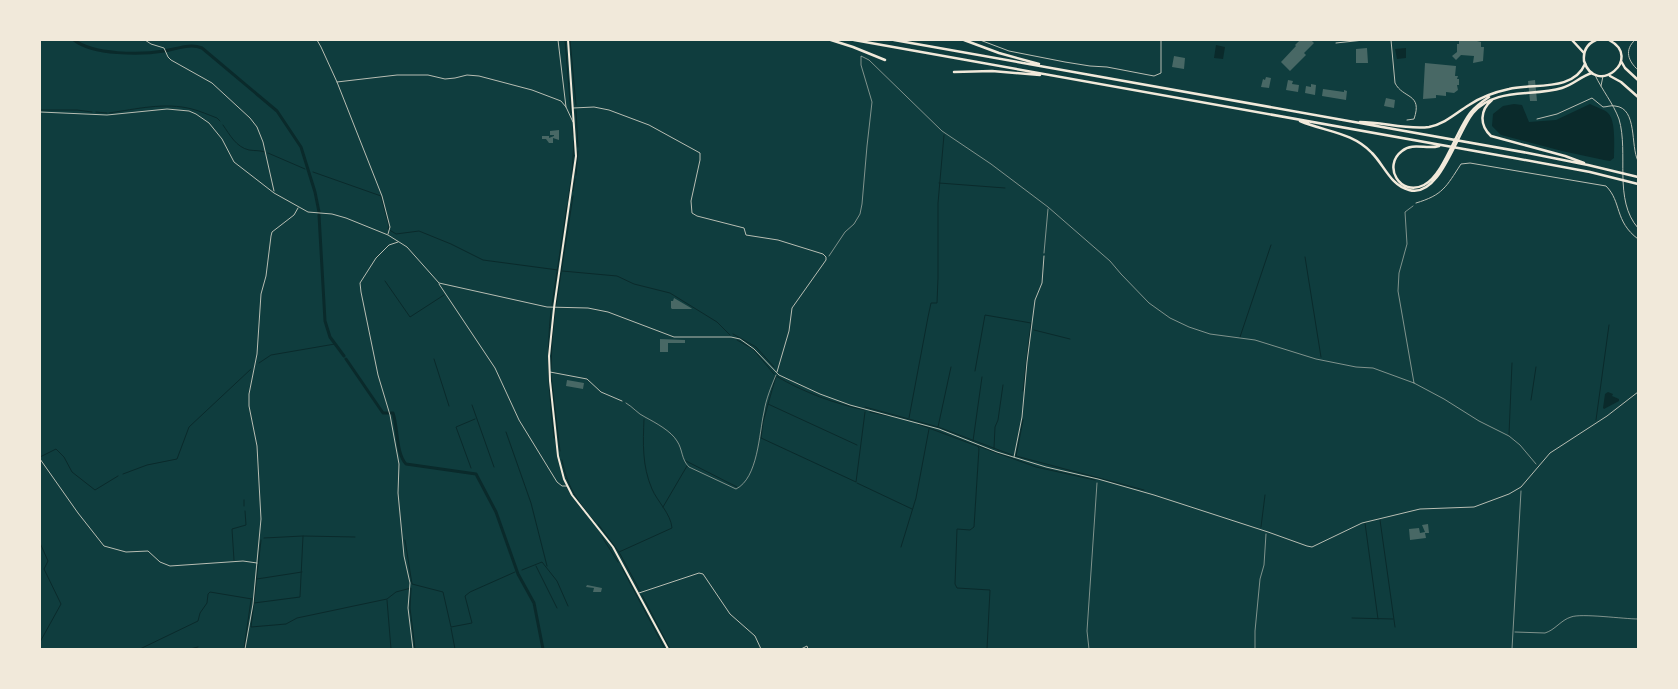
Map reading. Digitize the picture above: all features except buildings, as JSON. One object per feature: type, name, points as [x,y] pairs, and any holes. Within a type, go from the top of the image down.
[{"type":"main road","points":[[568,40],[576,156],[550,341],[550,372],[558,456],[567,486],[580,508],[608,540],[668,649]]},
{"type":"main road","points":[[830,40],[885,60]]},
{"type":"main road","points":[[854,40],[1590,172],[1638,184]]},
{"type":"main road","points":[[894,40],[1588,165],[1638,177]]},
{"type":"main road","points":[[964,40],[999,53],[1050,68]]},
{"type":"main road","points":[[1572,40],[1584,53]]},
{"type":"main road","points":[[1593,74],[1585,64],[1584,53],[1588,46],[1596,40]]},
{"type":"main road","points":[[1461,130],[1475,111],[1485,102],[1508,95],[1559,89],[1572,85],[1584,76],[1593,74],[1603,76],[1616,71],[1621,60],[1621,52],[1615,42],[1609,40]]},
{"type":"main road","points":[[1621,60],[1625,68],[1638,80]]},
{"type":"main road","points":[[1353,122],[1414,127],[1430,126],[1445,121],[1470,104],[1492,94],[1509,89],[1568,81],[1580,73],[1585,64]]},
{"type":"main road","points":[[954,72],[992,71],[1048,75]]},
{"type":"main road","points":[[1608,75],[1621,82],[1638,97]]},
{"type":"main road","points":[[1294,119],[1345,134],[1358,141],[1375,155],[1398,186],[1409,191],[1420,191],[1429,185],[1441,171],[1472,111],[1492,94]]},
{"type":"main road","points":[[1494,99],[1486,107],[1482,116],[1484,128],[1491,136],[1577,160],[1588,165]]},
{"type":"main road","points":[[1441,145],[1434,148],[1409,147],[1402,151],[1395,160],[1394,174],[1406,186],[1412,188],[1422,186],[1434,176],[1447,158]]},
{"type":"street","points":[[145,40],[165,50],[171,60],[212,83],[250,118],[257,127],[263,142],[274,193]]},
{"type":"street","points":[[317,40],[337,82],[382,196],[390,230],[388,234]]},
{"type":"street","points":[[558,40],[564,99],[574,125]]},
{"type":"street","points":[[980,40],[1009,51],[1090,66],[1107,66],[1154,76],[1161,74],[1161,40]]},
{"type":"street","points":[[1336,43],[1364,40]]},
{"type":"street","points":[[1391,40],[1395,83],[1415,100],[1414,118],[1407,120]]},
{"type":"street","points":[[1635,40],[1628,51],[1629,58],[1638,70]]},
{"type":"street","points":[[1593,74],[1612,105],[1618,119],[1622,136],[1624,192],[1630,215],[1638,228]]},
{"type":"street","points":[[337,82],[398,75],[428,75],[445,79],[473,75],[532,90],[561,102],[566,107]]},
{"type":"street","points":[[1601,87],[1603,76]]},
{"type":"street","points":[[1537,118],[1557,114],[1592,98],[1602,107],[1612,105],[1624,109],[1630,118],[1634,152],[1638,161]]},
{"type":"street","points":[[573,108],[594,106],[649,124],[700,153],[691,201],[692,213],[697,216],[744,228],[746,235],[778,240],[826,256],[826,260],[792,308],[789,331],[776,373]]},
{"type":"street","points":[[40,112],[107,115],[167,109],[189,111],[209,123],[222,138],[231,158],[238,166],[274,193],[299,208],[346,218],[388,234],[407,247],[439,283],[495,368],[519,420],[557,482],[562,486],[567,486]]},
{"type":"street","points":[[1416,203],[1437,196],[1444,190],[1461,164],[1470,163],[1606,186],[1613,195],[1622,222],[1628,231],[1638,239]]},
{"type":"street","points":[[245,649],[253,604],[261,519],[257,446],[249,406],[249,394],[257,354],[261,294],[266,276],[271,236],[299,208]]},
{"type":"street","points":[[399,242],[389,245],[382,250],[360,283],[378,375],[390,416],[399,464],[398,493],[404,556],[410,586],[408,608],[413,649]]},
{"type":"street","points":[[1014,458],[1022,417],[1026,362],[1035,300],[1042,282],[1044,256]]},
{"type":"street","points":[[439,283],[554,308],[588,308],[608,312],[674,337],[731,337],[740,339],[754,349],[776,373],[820,394],[850,405],[939,430],[1014,458],[1154,494],[1312,547],[1362,523],[1420,509],[1474,507],[1494,501],[1521,487],[1550,453],[1607,416],[1638,392]]},
{"type":"street","points":[[550,372],[587,379],[601,392],[622,401]]},
{"type":"street","points":[[40,459],[104,546],[126,552],[148,551],[160,562],[170,566],[243,561],[257,562]]},
{"type":"street","points":[[638,594],[700,573],[703,574],[730,614],[755,636],[762,649]]},
{"type":"street","points":[[801,649],[807,646],[808,649]]},
{"type":"path","points":[[826,260],[845,232],[854,224],[860,214],[862,204],[872,102],[861,65],[861,56],[869,60],[942,131],[991,164],[1048,207],[1110,261],[1149,303],[1170,318],[1189,327],[1226,337],[1255,340],[1316,359],[1356,367],[1373,368],[1414,383],[1508,436],[1520,445],[1539,467]]},
{"type":"path","points":[[1414,383],[1398,282],[1407,244],[1405,212],[1416,203]]},
{"type":"path","points":[[1044,256],[1048,207]]},
{"type":"path","points":[[622,401],[677,440],[685,462],[689,467],[736,489],[742,486],[755,463],[764,411],[776,373]]},
{"type":"path","points":[[1089,649],[1087,631],[1098,479]]},
{"type":"path","points":[[1512,649],[1521,487]]},
{"type":"path","points":[[1255,649],[1260,579],[1264,565],[1266,535],[1268,532]]},
{"type":"path","points":[[1513,632],[1545,633],[1566,619],[1577,616],[1638,619]]},
{"type":"water","points":[[1216,45],[1225,47],[1223,59],[1214,58]]},
{"type":"water","points":[[1406,48],[1406,58],[1397,59],[1395,49]]},
{"type":"water","points":[[1590,104],[1604,110],[1611,116],[1614,134],[1614,158],[1610,161],[1604,160],[1501,135],[1492,126],[1493,114],[1503,106],[1522,105],[1529,122],[1556,120]]},
{"type":"water","points":[[1608,392],[1613,394],[1612,396],[1619,399],[1619,401],[1604,409],[1605,394]]},
{"type":"waterway","points":[[74,40],[93,49],[118,53],[154,52],[188,46],[202,48],[277,111],[301,147],[319,212]]},
{"type":"waterway","points":[[565,40],[571,113]]},
{"type":"waterway","points":[[570,40],[576,105]]},
{"type":"waterway","points":[[109,113],[171,106],[195,110],[217,118],[220,121]]},
{"type":"waterway","points":[[40,110],[92,112]]},
{"type":"waterway","points":[[576,110],[578,147]]},
{"type":"waterway","points":[[96,112],[107,113]]},
{"type":"waterway","points":[[223,125],[240,146],[249,150],[265,152]]},
{"type":"waterway","points":[[573,127],[573,135]]},
{"type":"waterway","points":[[909,418],[931,303],[937,303],[938,203],[944,135]]},
{"type":"waterway","points":[[572,174],[574,141]]},
{"type":"waterway","points":[[576,175],[578,151]]},
{"type":"waterway","points":[[268,153],[305,169]]},
{"type":"waterway","points":[[313,172],[381,196],[389,226],[388,229],[396,234],[419,231],[483,260],[558,270]]},
{"type":"waterway","points":[[573,191],[575,179]]},
{"type":"waterway","points":[[568,201],[571,181]]},
{"type":"waterway","points":[[939,183],[1005,188]]},
{"type":"waterway","points":[[556,305],[573,196]]},
{"type":"waterway","points":[[552,305],[567,206]]},
{"type":"waterway","points":[[319,215],[325,321],[330,337],[344,356]]},
{"type":"waterway","points":[[1240,337],[1271,245]]},
{"type":"waterway","points":[[1305,257],[1321,357]]},
{"type":"waterway","points":[[562,271],[617,276],[634,284],[670,293],[717,322],[730,335]]},
{"type":"waterway","points":[[385,281],[410,317],[444,295]]},
{"type":"waterway","points":[[551,310],[549,374],[554,438]]},
{"type":"waterway","points":[[551,369],[555,310]]},
{"type":"waterway","points":[[975,371],[985,315],[1031,323],[1023,391]]},
{"type":"waterway","points":[[1596,420],[1609,325]]},
{"type":"waterway","points":[[1034,330],[1070,339]]},
{"type":"waterway","points":[[733,334],[756,347],[774,367]]},
{"type":"waterway","points":[[737,340],[753,349],[774,374]]},
{"type":"waterway","points":[[259,363],[271,355],[335,344]]},
{"type":"waterway","points":[[346,359],[383,413],[393,413],[400,454],[406,464],[476,474],[496,512],[518,574],[534,603],[543,649]]},
{"type":"waterway","points":[[434,359],[449,406]]},
{"type":"waterway","points":[[1509,435],[1512,363]]},
{"type":"waterway","points":[[938,427],[951,367]]},
{"type":"waterway","points":[[1531,400],[1536,367]]},
{"type":"waterway","points":[[123,474],[147,465],[177,459],[189,427],[251,369]]},
{"type":"waterway","points":[[551,375],[560,451]]},
{"type":"waterway","points":[[865,410],[819,397],[776,376],[763,422],[761,438],[856,482],[865,412]]},
{"type":"waterway","points":[[973,441],[982,377]]},
{"type":"waterway","points":[[994,448],[995,427],[998,420],[1003,385]]},
{"type":"waterway","points":[[768,404],[857,445]]},
{"type":"waterway","points":[[472,405],[494,467]]},
{"type":"waterway","points":[[865,407],[938,427],[1012,455]]},
{"type":"waterway","points":[[870,412],[889,416]]},
{"type":"waterway","points":[[471,468],[456,427],[475,419]]},
{"type":"waterway","points":[[619,552],[672,528],[667,513],[654,494],[646,472],[643,446],[644,419]]},
{"type":"waterway","points":[[1016,456],[1023,420]]},
{"type":"waterway","points":[[918,424],[979,448],[974,527],[970,530],[957,529],[955,584],[957,588],[990,590],[987,649]]},
{"type":"waterway","points":[[901,547],[916,498],[929,429]]},
{"type":"waterway","points":[[506,432],[531,503],[547,566]]},
{"type":"waterway","points":[[978,446],[1036,467],[1095,480]]},
{"type":"waterway","points":[[40,457],[56,449],[64,457],[72,472],[95,490],[118,476]]},
{"type":"waterway","points":[[1016,456],[1144,490]]},
{"type":"waterway","points":[[562,460],[571,488],[587,512]]},
{"type":"waterway","points":[[686,461],[737,487]]},
{"type":"waterway","points":[[663,507],[687,466]]},
{"type":"waterway","points":[[857,483],[912,509]]},
{"type":"waterway","points":[[1261,527],[1265,495]]},
{"type":"waterway","points":[[244,500],[244,506]]},
{"type":"waterway","points":[[234,560],[232,529],[246,525],[245,511]]},
{"type":"waterway","points":[[589,515],[595,522]]},
{"type":"waterway","points":[[1380,520],[1395,627]]},
{"type":"waterway","points":[[1365,523],[1378,619]]},
{"type":"waterway","points":[[598,524],[619,552],[640,591]]},
{"type":"waterway","points":[[264,538],[303,536],[355,537]]},
{"type":"waterway","points":[[254,603],[300,597],[303,536]]},
{"type":"waterway","points":[[602,537],[618,562]]},
{"type":"waterway","points":[[261,540],[251,627],[286,624],[297,618],[387,599],[396,592],[411,588],[410,608],[415,649]]},
{"type":"waterway","points":[[405,540],[412,584],[443,592],[451,627],[472,623],[465,596],[515,572]]},
{"type":"waterway","points":[[40,543],[48,561],[44,569],[61,604],[40,642]]},
{"type":"waterway","points":[[522,570],[542,562],[557,581],[568,606]]},
{"type":"waterway","points":[[536,566],[557,608]]},
{"type":"waterway","points":[[622,568],[665,649]]},
{"type":"waterway","points":[[257,579],[302,572]]},
{"type":"waterway","points":[[140,649],[198,621],[210,592],[252,599]]},
{"type":"waterway","points":[[642,595],[670,649]]},
{"type":"waterway","points":[[244,649],[251,600]]},
{"type":"waterway","points":[[387,600],[391,649]]},
{"type":"waterway","points":[[1352,618],[1393,619]]},
{"type":"waterway","points":[[451,628],[455,649]]},
{"type":"waterway","points":[[190,649],[198,647]]}]
